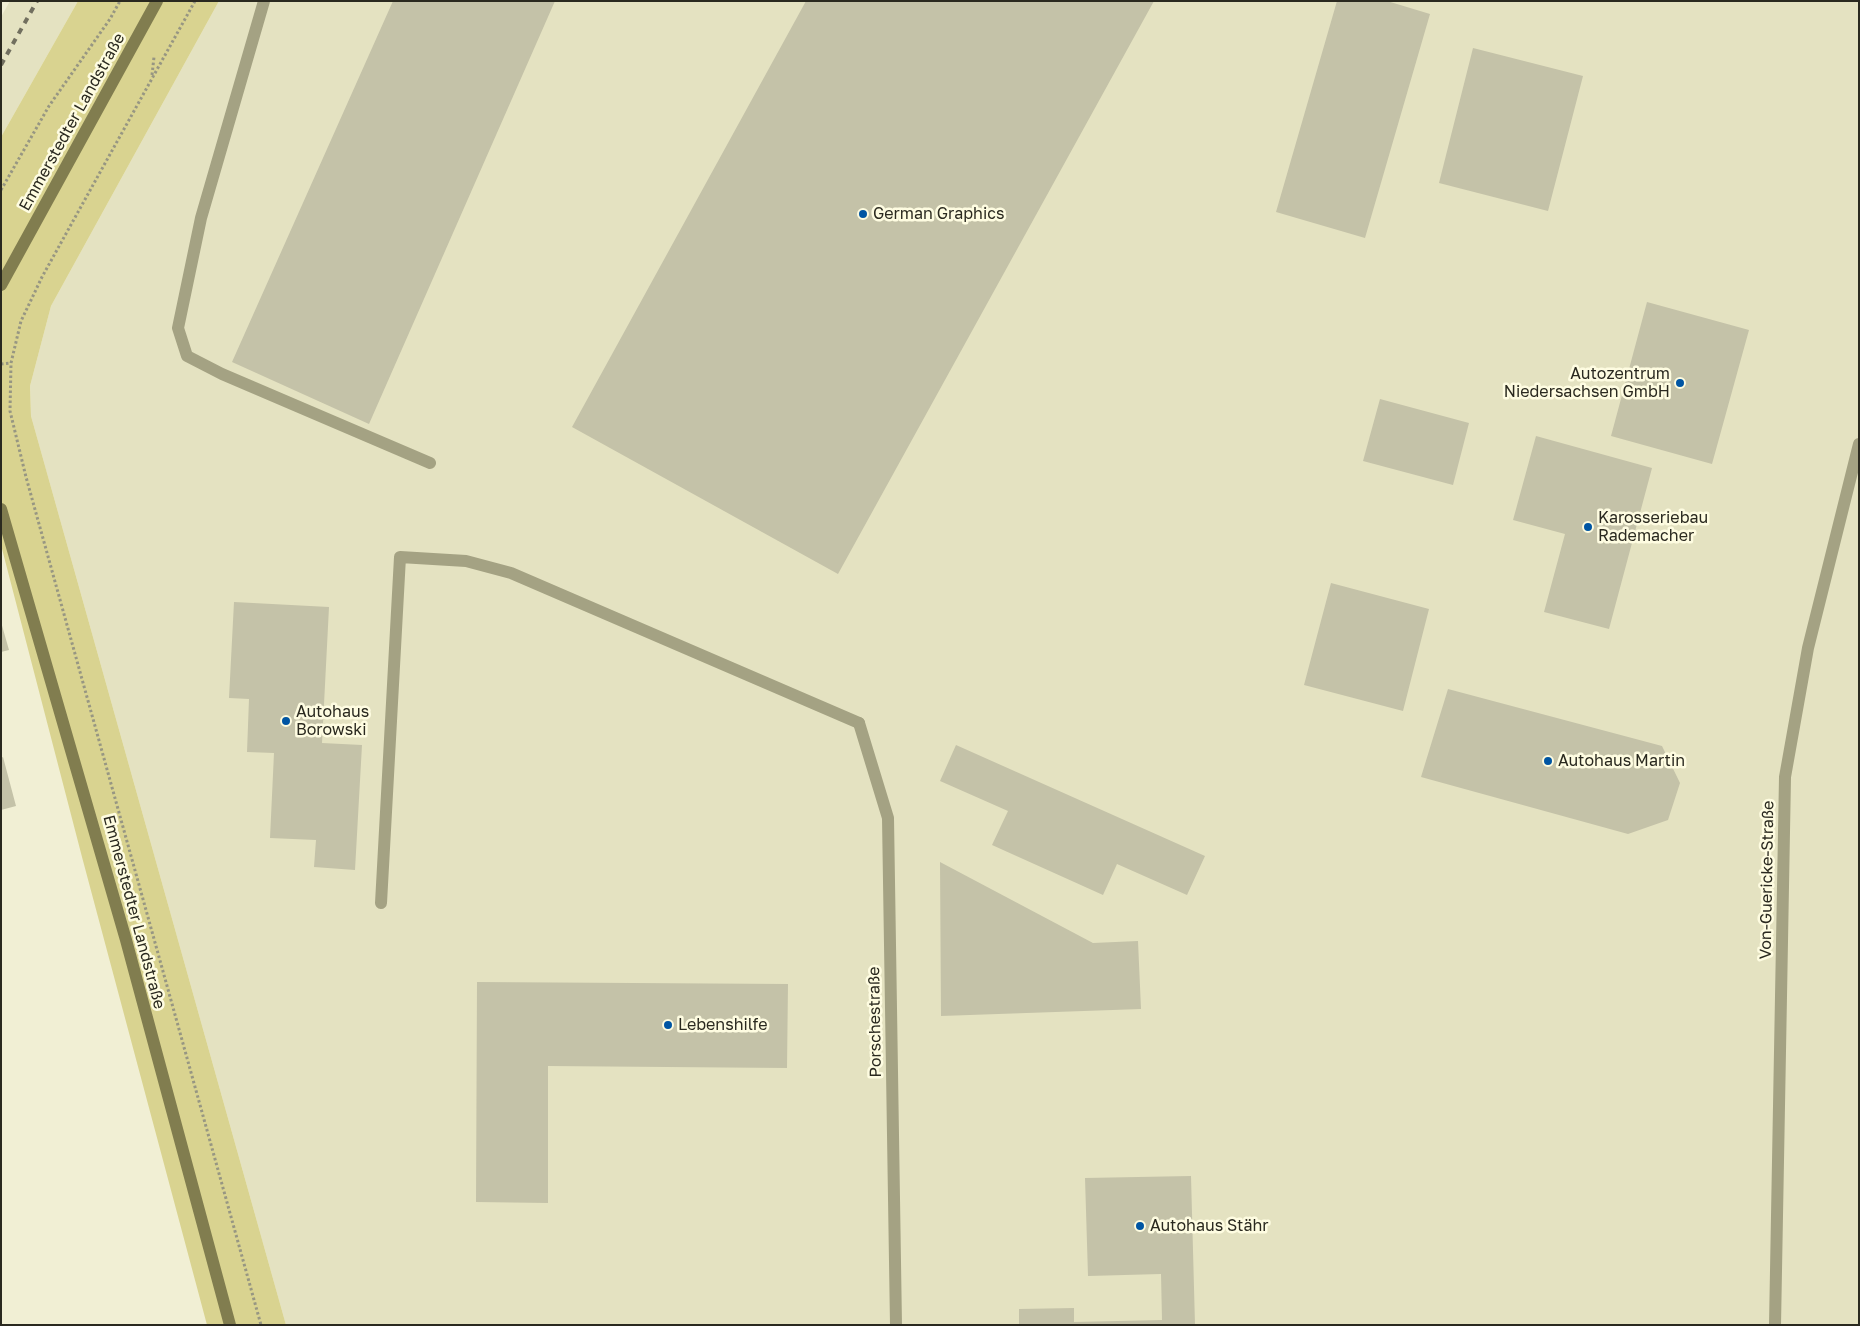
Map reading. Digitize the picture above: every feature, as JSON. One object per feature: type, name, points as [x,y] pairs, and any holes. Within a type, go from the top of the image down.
[{"type":"main road","name":"Emmerstedter Landstraße","points":[[1,285],[156,1]]},
{"type":"main road","name":"Emmerstedter Landstraße","points":[[1,509],[123,930],[230,1325]]},
{"type":"street","points":[[264,1],[201,218],[178,328],[187,356],[430,463]]},
{"type":"street","name":"Von-Guericke-Straße","points":[[1775,1325],[1785,778],[1808,648],[1859,444]]},
{"type":"street","name":"Porschestraße","points":[[382,902],[400,557],[466,561],[511,573],[859,723],[888,818],[896,1325]]},
{"type":"path","points":[[1,190],[49,106],[110,19],[120,1]]},
{"type":"path","points":[[194,1],[42,277],[21,321],[11,363],[10,410],[14,435],[261,1325]]},
{"type":"path","points":[[1,364],[11,363]]},
{"type":"shaded area","points":[[10,1],[78,1],[1,137],[1,17]]},
{"type":"shaded area","points":[[78,1],[219,1],[51,306],[30,386],[31,416],[286,1325],[207,1325],[1,545],[1,137]]},
{"type":"shaded area","points":[[219,1],[1859,1],[1859,1325],[286,1325],[31,416],[30,386],[51,306]]},
{"type":"building","points":[[393,1],[555,1],[369,424],[232,362]]},
{"type":"building","name":"German Graphics","points":[[806,1],[1154,1],[838,574],[572,427]]},
{"type":"building","points":[[1337,1],[1387,1],[1430,14],[1365,238],[1276,212]]},
{"type":"building","points":[[1473,48],[1583,76],[1548,211],[1439,183]]},
{"type":"building","name":"Autozentrum Niedersachsen GmbH","points":[[1647,302],[1749,330],[1712,464],[1611,436]]},
{"type":"building","points":[[1380,399],[1469,423],[1453,485],[1363,461]]},
{"type":"building","name":"Karosseriebau Rademacher","points":[[1536,436],[1652,468],[1609,629],[1544,612],[1565,534],[1513,520]]},
{"type":"building","points":[[1331,583],[1429,609],[1403,711],[1304,685]]},
{"type":"building","name":"Autohaus Borowski","points":[[234,602],[329,607],[322,743],[362,745],[355,870],[314,867],[316,840],[270,838],[274,753],[247,752],[249,699],[229,698]]},
{"type":"building","points":[[1,622],[9,650],[1,652]]},
{"type":"building","name":"Autohaus Martin","points":[[1448,689],[1662,746],[1680,783],[1668,820],[1628,834],[1421,777]]},
{"type":"building","points":[[956,745],[1205,856],[1187,895],[1117,864],[1103,895],[992,845],[1008,811],[940,781]]},
{"type":"building","points":[[3,757],[16,806],[1,810],[1,758]]},
{"type":"building","points":[[940,862],[1093,943],[1138,941],[1141,1009],[941,1016]]},
{"type":"building","points":[[477,982],[788,984],[787,1068],[548,1066],[548,1203],[476,1202]]},
{"type":"building","name":"Autohaus Stähr","points":[[1191,1176],[1195,1325],[1019,1325],[1019,1309],[1074,1308],[1074,1322],[1162,1320],[1161,1274],[1088,1276],[1085,1178]]},
{"type":"railway","points":[[1,65],[37,1]]},
{"type":"place","name":"German Graphics","points":[[863,214]]},
{"type":"place","name":"Autozentrum Niedersachsen GmbH","points":[[1680,383]]},
{"type":"place","name":"Karosseriebau Rademacher","points":[[1588,527]]},
{"type":"place","name":"Autohaus Borowski","points":[[286,721]]},
{"type":"place","name":"Autohaus Martin","points":[[1548,761]]},
{"type":"place","name":"Lebenshilfe","points":[[668,1025]]},
{"type":"place","name":"Autohaus Stähr","points":[[1140,1226]]}]
